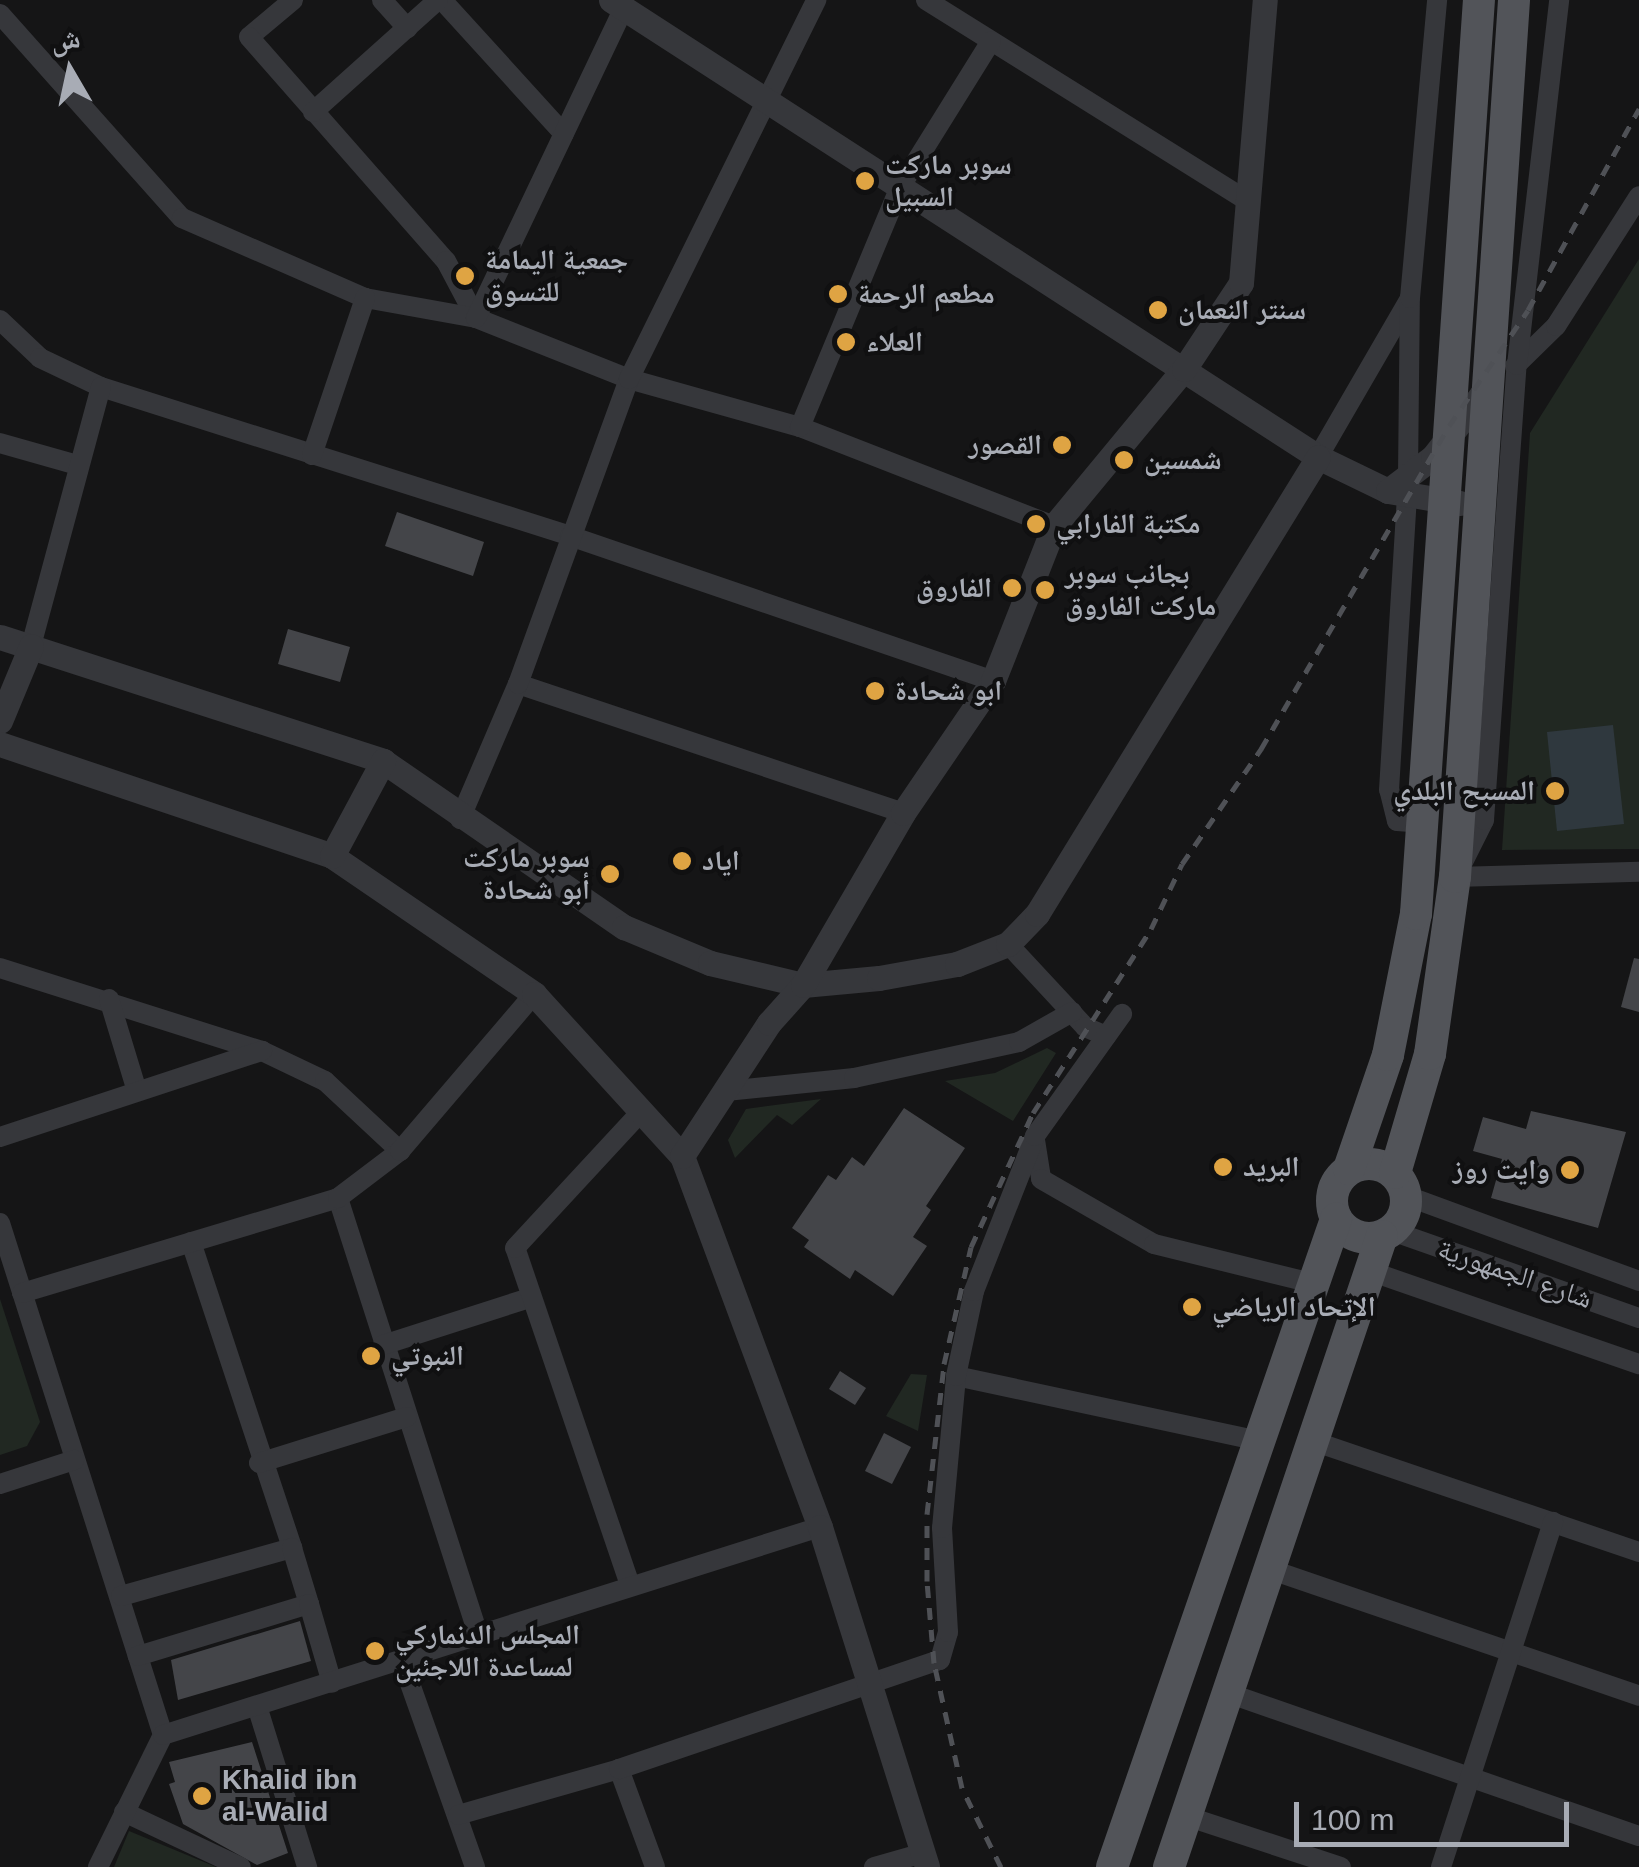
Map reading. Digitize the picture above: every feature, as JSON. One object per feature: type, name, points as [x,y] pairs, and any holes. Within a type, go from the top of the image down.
[{"type":"main road","points":[[1112,1867],[1263,1442],[1336,1219],[1335,1186],[1349,1169],[1388,1055],[1416,914],[1479,0]]},
{"type":"main road","points":[[1169,1867],[1272,1570],[1368,1270],[1387,1233],[1430,1054],[1455,877],[1514,0]]},
{"type":"main road","points":[[1349,1169],[1373,1163],[1401,1185]]},
{"type":"main road","points":[[1336,1219],[1351,1233],[1387,1233]]},
{"type":"street","points":[[293,0],[249,37],[446,261],[476,318]]},
{"type":"street","points":[[382,0],[408,28]]},
{"type":"street","points":[[313,112],[440,0],[564,134]]},
{"type":"street","points":[[460,819],[518,684],[628,379],[761,102],[816,0]]},
{"type":"street","points":[[926,0],[1244,199]]},
{"type":"street","points":[[682,1156],[768,1023],[803,985],[903,814],[992,680],[1054,526],[1184,369],[1241,284],[1244,199],[1265,0]]},
{"type":"street","points":[[1424,823],[1397,821],[1389,790],[1410,298],[1437,0]]},
{"type":"street","points":[[1559,0],[1528,310],[1517,365],[1484,820],[1455,877],[1639,872]]},
{"type":"street","points":[[476,318],[564,134],[616,6],[1318,457],[1442,501],[1480,506]]},
{"type":"street","points":[[0,14],[182,218],[364,298],[476,318],[628,379],[800,427],[1054,526]]},
{"type":"street","points":[[800,427],[899,190],[991,41]]},
{"type":"street","points":[[1401,487],[1486,390],[1556,326],[1639,196]]},
{"type":"street","points":[[312,454],[364,298]]},
{"type":"street","points":[[0,637],[383,761],[460,819],[624,927],[710,963],[803,985],[957,964],[1008,944],[1037,914],[1318,457],[1410,298]]},
{"type":"street","points":[[0,320],[40,358],[101,388],[570,536],[992,680]]},
{"type":"street","points":[[0,721],[32,646],[77,465],[101,388]]},
{"type":"street","points":[[0,443],[77,465]]},
{"type":"street","points":[[518,684],[903,814]]},
{"type":"street","points":[[0,744],[332,856],[534,994],[682,1156],[820,1527],[925,1860],[874,1867]]},
{"type":"street","points":[[332,856],[383,761]]},
{"type":"street","points":[[1008,944],[1072,1012],[1106,1036]]},
{"type":"street","points":[[0,968],[262,1051],[325,1080],[400,1150]]},
{"type":"street","points":[[22,1292],[338,1198],[400,1150],[534,994]]},
{"type":"street","points":[[110,1000],[136,1088]]},
{"type":"street","points":[[726,1091],[854,1078],[1019,1042],[1072,1012]]},
{"type":"street","points":[[458,1815],[619,1769],[873,1686],[940,1660],[948,1632],[942,1528],[956,1376],[974,1291],[1034,1136],[1122,1014]]},
{"type":"street","points":[[0,1137],[136,1088],[262,1051]]},
{"type":"street","points":[[630,1585],[515,1248],[643,1110]]},
{"type":"street","points":[[1034,1136],[1040,1179],[1154,1244],[1312,1283]]},
{"type":"street","name":"شارع الجمهورية","points":[[1401,1185],[1639,1280]]},
{"type":"street","points":[[338,1198],[478,1634]]},
{"type":"street","points":[[0,1223],[163,1735],[98,1867]]},
{"type":"street","name":"شارع الجمهورية","points":[[1387,1233],[1639,1318]]},
{"type":"street","points":[[190,1242],[259,1464],[292,1548],[332,1683]]},
{"type":"street","points":[[1368,1270],[1639,1364]]},
{"type":"street","points":[[383,1345],[529,1298]]},
{"type":"street","points":[[956,1376],[1263,1442]]},
{"type":"street","points":[[259,1464],[407,1417]]},
{"type":"street","points":[[1313,1441],[1639,1552]]},
{"type":"street","points":[[0,1484],[74,1460]]},
{"type":"street","points":[[1440,1867],[1553,1522]]},
{"type":"street","points":[[163,1735],[820,1527]]},
{"type":"street","points":[[120,1596],[292,1548]]},
{"type":"street","points":[[1272,1570],[1639,1696]]},
{"type":"street","points":[[138,1656],[309,1604]]},
{"type":"street","points":[[402,1661],[474,1867]]},
{"type":"street","points":[[1228,1693],[1639,1836]]},
{"type":"street","points":[[257,1706],[307,1867]]},
{"type":"street","points":[[619,1769],[656,1867]]},
{"type":"street","points":[[124,1812],[241,1867]]},
{"type":"street","points":[[1186,1816],[1341,1867]]},
{"type":"shaded area","points":[[1639,259],[1639,849],[1502,850],[1530,433]]},
{"type":"shaded area","points":[[1613,725],[1624,824],[1557,831],[1547,732]]},
{"type":"shaded area","points":[[1047,1048],[1056,1053],[1013,1121],[945,1081],[995,1073]]},
{"type":"shaded area","points":[[821,1099],[792,1125],[777,1115],[735,1158],[728,1140],[746,1109]]},
{"type":"shaded area","points":[[0,1299],[40,1422],[27,1446],[0,1455]]},
{"type":"shaded area","points":[[911,1374],[927,1375],[918,1431],[886,1416]]},
{"type":"shaded area","points":[[129,1831],[216,1867],[114,1867]]},
{"type":"building","points":[[397,512],[484,542],[473,576],[385,546]]},
{"type":"building","points":[[288,629],[350,647],[340,682],[278,664]]},
{"type":"building","points":[[1634,958],[1639,959],[1639,1012],[1621,1007]]},
{"type":"building","points":[[904,1108],[965,1148],[926,1206],[931,1210],[913,1237],[927,1246],[893,1296],[855,1270],[850,1279],[804,1247],[809,1240],[792,1228],[828,1175],[836,1180],[852,1157],[864,1166]]},
{"type":"building","points":[[1531,1111],[1626,1132],[1598,1228],[1491,1198],[1502,1159],[1473,1151],[1483,1117],[1526,1129]]},
{"type":"building","points":[[840,1371],[866,1388],[855,1405],[829,1389]]},
{"type":"building","points":[[884,1433],[911,1447],[892,1484],[865,1471]]},
{"type":"building","points":[[300,1621],[311,1661],[178,1700],[171,1660]]},
{"type":"building","points":[[252,1742],[288,1853],[257,1865],[183,1824],[169,1784],[175,1782],[169,1762]]},
{"type":"railway","points":[[1001,1867],[962,1788],[934,1663],[927,1581],[927,1514],[944,1364],[971,1247],[1033,1113],[1151,929],[1182,864],[1261,749],[1449,426],[1528,310],[1639,109]]},
{"type":"place","name":"سوبر ماركت السبيل","points":[[865,181]]},
{"type":"place","name":"جمعية اليمامة للتسوق","points":[[465,276]]},
{"type":"place","name":"مطعم الرحمة","points":[[838,294]]},
{"type":"place","name":"سنتر النعمان","points":[[1158,310]]},
{"type":"place","name":"العلاء","points":[[846,342]]},
{"type":"place","name":"القصور","points":[[1062,445]]},
{"type":"place","name":"شمسين","points":[[1124,460]]},
{"type":"place","name":"مكتبة الفارابي","points":[[1036,524]]},
{"type":"place","name":"الفاروق","points":[[1012,588]]},
{"type":"place","name":"بجانب سوبر ماركت الفاروق","points":[[1045,590]]},
{"type":"place","name":"ابو شحادة","points":[[875,691]]},
{"type":"place","name":"المسبح البلدي","points":[[1555,791]]},
{"type":"place","name":"اياد","points":[[682,861]]},
{"type":"place","name":"سوبر ماركت أبو شحادة","points":[[610,874]]},
{"type":"place","name":"البريد","points":[[1223,1167]]},
{"type":"place","name":"وايت روز","points":[[1570,1170]]},
{"type":"place","name":"الإتحاد الرياضي","points":[[1192,1307]]},
{"type":"place","name":"النبوتي","points":[[371,1356]]},
{"type":"place","name":"المجلس الدنماركي لمساعدة اللاجئين","points":[[375,1651]]},
{"type":"place","name":"Khalid ibn al-Walid","points":[[202,1796]]}]
